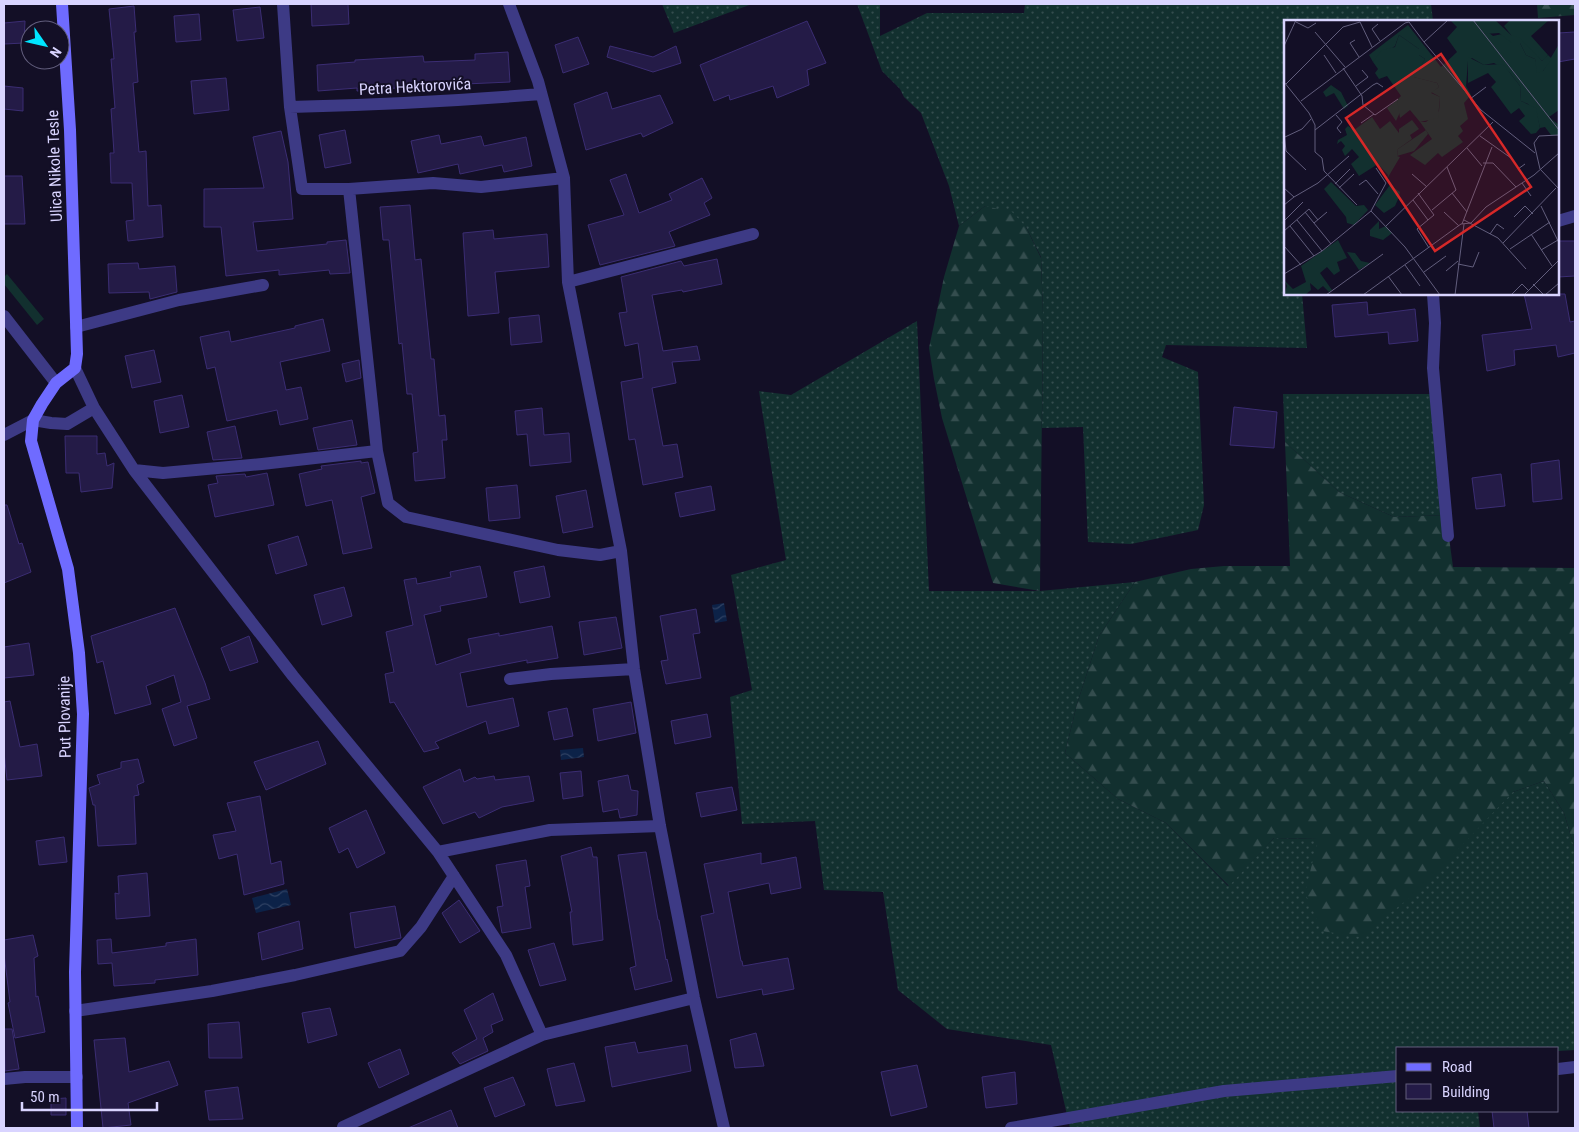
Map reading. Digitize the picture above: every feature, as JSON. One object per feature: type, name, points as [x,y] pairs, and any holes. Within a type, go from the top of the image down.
[{"type":"street","name":"Ulica Nikole Tesle","points":[[62,4],[70,130],[76,327]]},
{"type":"street","points":[[283,4],[290,107],[302,189],[349,189],[433,183],[481,187],[564,178]]},
{"type":"street","points":[[509,4],[538,81],[564,178],[568,282],[621,551],[634,669],[660,826],[694,998],[724,1128]]},
{"type":"street","name":"Petra Hektorovića","points":[[290,107],[465,100],[541,94]]},
{"type":"street","points":[[349,189],[377,451],[388,503],[406,517],[558,550],[600,555],[621,551]]},
{"type":"street","points":[[1559,221],[1575,216]]},
{"type":"street","points":[[568,282],[753,234]]},
{"type":"street","points":[[263,285],[179,300],[76,327],[77,354],[74,368],[94,408],[134,470],[293,676],[438,852],[506,955],[542,1035]]},
{"type":"street","points":[[1433,295],[1435,323],[1433,368],[1448,536]]},
{"type":"street","points":[[4,316],[56,383]]},
{"type":"street","name":"Put Plovanije","points":[[74,368],[56,383],[42,404],[33,420],[31,441],[68,569],[83,714],[75,962],[77,1128]]},
{"type":"street","points":[[4,435],[33,420],[67,424],[94,408]]},
{"type":"street","points":[[134,470],[163,473],[377,451]]},
{"type":"street","points":[[510,679],[551,674],[634,669]]},
{"type":"street","points":[[438,852],[550,830],[660,826]]},
{"type":"street","points":[[75,1011],[212,991],[295,975],[400,951],[421,927],[454,876]]},
{"type":"street","points":[[343,1127],[542,1035],[694,998]]},
{"type":"street","points":[[1559,1069],[1575,1068]]},
{"type":"street","points":[[1011,1128],[1049,1124],[1224,1091],[1396,1076]]},
{"type":"street","points":[[4,1078],[77,1077]]},
{"type":"green space","points":[[662,4],[752,4],[674,33]]},
{"type":"green space","points":[[857,4],[880,4],[880,36],[927,13],[1024,13],[1025,4],[1431,4],[1433,20],[1284,20],[1284,295],[1302,295],[1307,348],[1166,345],[1162,357],[1198,372],[1204,505],[1198,530],[1131,544],[1088,542],[1083,427],[1042,428],[1043,314],[1041,257],[1026,227],[985,206],[959,226],[949,186],[921,113],[904,97],[900,89],[882,71]]},
{"type":"green space","points":[[1537,4],[1575,4],[1575,15],[1538,18]]},
{"type":"green space","points":[[985,206],[1012,212],[1026,227],[1041,258],[1043,314],[1040,591],[993,583],[942,418],[929,348],[944,277],[959,226]]},
{"type":"green space","points":[[7,274],[44,319],[37,325],[4,284],[4,277]]},
{"type":"green space","points":[[917,321],[929,591],[1040,591],[1135,582],[1099,636],[1077,704],[1065,753],[1118,799],[1166,823],[1228,886],[1274,838],[1318,839],[1513,792],[1544,781],[1564,813],[1575,850],[1575,1050],[1559,1051],[1559,1047],[1396,1047],[1396,1112],[1478,1112],[1480,1128],[1070,1128],[1051,1045],[947,1029],[898,990],[883,892],[824,890],[815,821],[742,824],[730,697],[752,690],[731,575],[786,560],[759,391],[791,395]]},
{"type":"green space","points":[[1283,394],[1432,394],[1446,515],[1394,517],[1339,492],[1285,442]]},
{"type":"green space","points":[[1285,442],[1339,492],[1394,517],[1446,515],[1453,567],[1575,568],[1575,850],[1564,813],[1544,781],[1513,792],[1417,892],[1360,937],[1322,931],[1305,893],[1318,839],[1274,838],[1229,886],[1166,823],[1118,799],[1065,753],[1077,704],[1099,636],[1135,582],[1191,569],[1224,566],[1290,566]]},
{"type":"water","points":[[724,603],[727,621],[715,623],[712,605]]},
{"type":"water","points":[[583,748],[584,757],[561,760],[560,750]]},
{"type":"water","points":[[287,889],[291,905],[256,913],[252,898]]},
{"type":"building","points":[[311,4],[348,4],[349,24],[312,26]]},
{"type":"building","points":[[134,6],[138,82],[133,83],[139,152],[146,151],[148,206],[161,205],[163,237],[128,241],[126,221],[134,220],[132,183],[111,183],[110,153],[114,153],[111,109],[115,108],[111,59],[114,59],[109,9]]},
{"type":"building","points":[[260,7],[264,38],[237,41],[233,10]]},
{"type":"building","points":[[199,14],[201,40],[176,42],[174,16]]},
{"type":"building","points":[[20,21],[20,43],[4,44],[4,23]]},
{"type":"building","points":[[807,21],[826,63],[807,70],[809,85],[777,98],[773,86],[730,100],[729,95],[714,101],[700,65]]},
{"type":"building","points":[[1575,32],[1575,59],[1559,62],[1559,33]]},
{"type":"building","points":[[578,37],[589,64],[563,73],[555,45]]},
{"type":"building","points":[[610,46],[653,57],[676,46],[681,63],[653,72],[607,57]]},
{"type":"building","points":[[508,52],[510,82],[465,84],[465,87],[396,88],[357,91],[357,88],[318,91],[317,65],[355,62],[355,60],[423,56],[424,62],[475,60],[475,54]]},
{"type":"building","points":[[226,78],[229,110],[194,114],[191,81]]},
{"type":"building","points":[[4,86],[23,88],[23,111],[4,109]]},
{"type":"building","points":[[607,92],[612,109],[660,95],[673,123],[643,137],[641,133],[586,150],[574,104]]},
{"type":"building","points":[[345,130],[351,163],[325,168],[319,135]]},
{"type":"building","points":[[281,131],[288,162],[293,219],[253,222],[257,251],[327,244],[327,242],[346,240],[350,273],[330,274],[329,270],[279,275],[279,270],[226,276],[221,227],[204,227],[204,189],[264,188],[253,137]]},
{"type":"building","points":[[439,135],[441,144],[481,136],[484,146],[526,137],[532,166],[504,172],[502,165],[460,174],[458,164],[418,173],[411,141]]},
{"type":"building","points":[[626,174],[639,213],[672,200],[669,194],[702,178],[712,198],[704,203],[710,215],[669,232],[675,246],[600,265],[588,225],[624,215],[610,180]]},
{"type":"building","points":[[4,176],[22,176],[25,224],[4,224]]},
{"type":"building","points":[[410,205],[415,260],[421,259],[431,359],[434,359],[439,416],[445,415],[447,440],[442,440],[445,478],[415,481],[413,453],[418,452],[412,394],[407,394],[402,343],[399,344],[389,240],[383,240],[380,207]]},
{"type":"building","points":[[493,230],[494,239],[547,234],[549,267],[495,272],[499,313],[468,316],[463,233]]},
{"type":"building","points":[[1559,241],[1575,241],[1575,276],[1559,277]]},
{"type":"building","points":[[717,259],[722,284],[683,292],[682,290],[652,295],[663,351],[697,346],[700,360],[672,362],[676,383],[652,388],[663,446],[677,444],[683,477],[643,485],[635,439],[629,440],[621,382],[643,378],[638,343],[625,346],[619,313],[627,312],[621,277],[681,261],[684,266]]},
{"type":"building","points":[[138,263],[139,269],[175,266],[177,292],[150,299],[149,292],[109,293],[108,264]]},
{"type":"building","points":[[1565,294],[1570,322],[1575,321],[1575,353],[1558,357],[1556,345],[1514,350],[1515,365],[1487,371],[1482,335],[1532,329],[1524,295]]},
{"type":"building","points":[[1367,302],[1368,315],[1415,309],[1418,341],[1389,344],[1388,332],[1335,337],[1332,305]]},
{"type":"building","points":[[539,315],[542,342],[511,345],[509,318]]},
{"type":"building","points":[[323,319],[330,351],[280,362],[286,390],[301,387],[308,419],[280,425],[277,410],[227,421],[215,367],[207,369],[200,337],[229,331],[231,342],[295,328],[295,326]]},
{"type":"building","points":[[154,350],[161,382],[132,388],[125,356]]},
{"type":"building","points":[[359,360],[361,378],[346,382],[342,364]]},
{"type":"building","points":[[182,395],[189,427],[160,433],[154,401]]},
{"type":"building","points":[[1234,407],[1277,412],[1274,448],[1230,445]]},
{"type":"building","points":[[542,408],[544,435],[569,433],[571,462],[530,466],[527,434],[517,435],[515,411]]},
{"type":"building","points":[[352,420],[357,445],[318,450],[313,428]]},
{"type":"building","points":[[235,426],[242,458],[213,460],[207,432]]},
{"type":"building","points":[[65,436],[97,436],[97,454],[105,453],[107,466],[114,463],[112,488],[81,492],[79,473],[66,473]]},
{"type":"building","points":[[1559,460],[1562,499],[1533,502],[1531,464]]},
{"type":"building","points":[[361,461],[361,463],[368,462],[375,493],[361,497],[372,548],[343,554],[332,500],[306,506],[299,474],[322,469],[321,466]]},
{"type":"building","points":[[267,473],[274,505],[215,517],[208,485],[218,483],[216,476],[245,474],[246,477]]},
{"type":"building","points":[[1501,474],[1505,506],[1476,509],[1472,478]]},
{"type":"building","points":[[517,485],[520,518],[489,521],[486,488]]},
{"type":"building","points":[[711,486],[715,510],[680,517],[675,493]]},
{"type":"building","points":[[586,490],[593,527],[563,533],[556,496]]},
{"type":"building","points":[[4,505],[7,505],[19,544],[22,543],[31,572],[4,583]]},
{"type":"building","points":[[298,536],[307,565],[276,574],[268,545]]},
{"type":"building","points":[[480,566],[487,597],[440,606],[441,611],[424,615],[436,665],[471,653],[468,639],[499,633],[499,636],[552,626],[558,658],[527,663],[527,660],[460,673],[467,707],[513,698],[519,726],[489,734],[486,721],[435,742],[439,748],[424,752],[394,702],[390,703],[385,674],[394,672],[386,632],[413,625],[404,580],[416,578],[417,584],[451,577],[450,572]]},
{"type":"building","points":[[544,566],[550,597],[520,603],[514,572]]},
{"type":"building","points":[[344,587],[352,616],[322,625],[314,595]]},
{"type":"building","points":[[175,608],[210,699],[187,706],[197,738],[174,746],[162,709],[181,702],[174,675],[146,686],[151,704],[115,714],[103,661],[97,663],[91,636]]},
{"type":"building","points":[[696,609],[700,633],[693,634],[701,678],[666,684],[661,661],[668,660],[660,616]]},
{"type":"building","points":[[616,617],[622,648],[584,655],[579,622]]},
{"type":"building","points":[[249,636],[258,662],[230,671],[221,648]]},
{"type":"building","points":[[29,643],[34,675],[4,678],[4,647]]},
{"type":"building","points":[[10,701],[20,747],[37,744],[42,776],[7,780],[4,752],[4,702]]},
{"type":"building","points":[[631,702],[636,733],[598,741],[593,709]]},
{"type":"building","points":[[567,708],[573,736],[554,740],[548,712]]},
{"type":"building","points":[[707,714],[711,737],[675,744],[671,721]]},
{"type":"building","points":[[318,741],[326,764],[266,790],[254,762]]},
{"type":"building","points":[[138,759],[144,782],[137,785],[139,795],[134,796],[136,844],[98,846],[95,805],[93,805],[89,788],[100,784],[97,775],[121,768],[121,762]]},
{"type":"building","points":[[460,769],[464,782],[475,777],[477,779],[494,776],[495,780],[529,776],[534,801],[502,807],[479,818],[475,812],[443,824],[423,787]]},
{"type":"building","points":[[581,771],[583,796],[563,799],[560,773]]},
{"type":"building","points":[[628,775],[631,790],[638,791],[637,815],[620,818],[618,809],[603,812],[598,781]]},
{"type":"building","points":[[732,787],[737,810],[701,817],[696,793]]},
{"type":"building","points":[[260,796],[271,864],[281,861],[284,884],[244,895],[237,854],[219,859],[213,835],[236,831],[227,803]]},
{"type":"building","points":[[366,810],[385,853],[357,868],[348,848],[339,853],[329,828]]},
{"type":"building","points":[[64,837],[67,862],[39,865],[36,841]]},
{"type":"building","points":[[591,847],[593,857],[597,857],[603,940],[573,945],[570,912],[572,912],[561,856]]},
{"type":"building","points":[[646,852],[666,960],[672,981],[635,990],[630,968],[636,966],[618,855]]},
{"type":"building","points":[[761,853],[761,864],[796,857],[801,888],[771,894],[769,883],[728,892],[741,961],[743,966],[788,958],[794,989],[763,995],[762,989],[717,998],[701,916],[714,913],[704,864]]},
{"type":"building","points":[[526,860],[530,886],[525,887],[531,928],[502,933],[497,907],[503,906],[496,865]]},
{"type":"building","points":[[147,873],[150,916],[116,919],[115,893],[119,894],[118,876]]},
{"type":"building","points":[[459,900],[480,931],[460,943],[442,913]]},
{"type":"building","points":[[395,906],[401,938],[355,948],[350,913]]},
{"type":"building","points":[[299,921],[303,949],[262,960],[258,933]]},
{"type":"building","points":[[33,935],[38,956],[34,958],[36,997],[38,996],[45,1032],[15,1038],[8,1003],[10,1002],[4,940]]},
{"type":"building","points":[[111,939],[112,953],[166,946],[166,943],[196,939],[198,975],[155,980],[155,983],[114,986],[112,963],[98,964],[97,940]]},
{"type":"building","points":[[554,943],[566,980],[540,986],[528,950]]},
{"type":"building","points":[[493,993],[503,1020],[491,1025],[493,1032],[483,1038],[488,1051],[460,1064],[452,1053],[477,1039],[464,1010]]},
{"type":"building","points":[[330,1008],[337,1035],[308,1043],[302,1013]]},
{"type":"building","points":[[239,1022],[242,1058],[209,1058],[208,1024]]},
{"type":"building","points":[[4,1029],[12,1029],[19,1069],[5,1071]]},
{"type":"building","points":[[756,1033],[764,1066],[735,1068],[730,1040]]},
{"type":"building","points":[[125,1038],[129,1072],[169,1061],[178,1085],[128,1103],[131,1125],[103,1128],[94,1040]]},
{"type":"building","points":[[635,1042],[638,1053],[687,1045],[691,1071],[612,1087],[605,1047]]},
{"type":"building","points":[[400,1049],[409,1074],[379,1088],[368,1063]]},
{"type":"building","points":[[574,1063],[585,1101],[556,1106],[547,1069]]},
{"type":"building","points":[[917,1065],[927,1107],[891,1116],[881,1072]]},
{"type":"building","points":[[1015,1072],[1017,1104],[986,1108],[982,1077]]},
{"type":"building","points":[[513,1077],[525,1105],[495,1117],[484,1088]]},
{"type":"building","points":[[238,1087],[243,1119],[209,1120],[205,1091]]},
{"type":"building","points":[[66,1098],[66,1115],[51,1115],[51,1099]]},
{"type":"building","points":[[451,1110],[458,1128],[408,1128]]},
{"type":"building","points":[[1492,1112],[1527,1112],[1529,1128],[1494,1128]]}]
